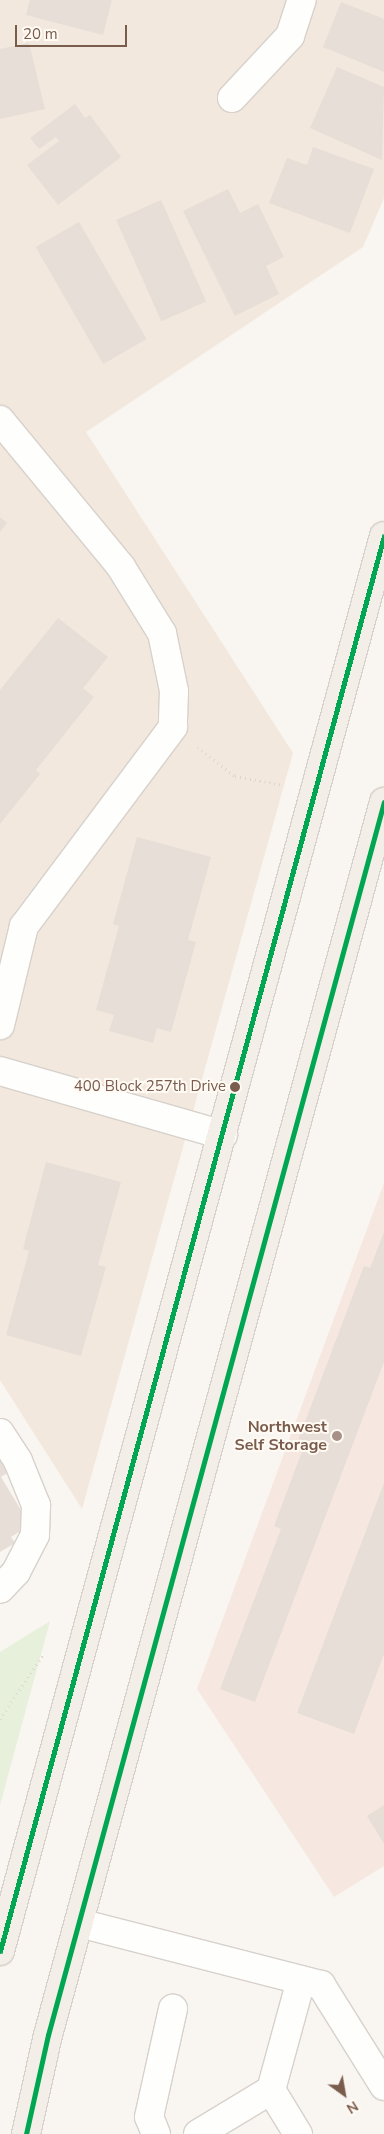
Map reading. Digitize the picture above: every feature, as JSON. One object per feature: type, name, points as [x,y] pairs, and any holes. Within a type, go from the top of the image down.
[{"type":"main road","points":[[0,1951],[223,1136],[384,536]]},
{"type":"main road","points":[[26,2134],[79,1923],[384,802]]},
{"type":"lane","points":[[232,98],[290,36],[302,0]]},
{"type":"lane","points":[[0,420],[121,567],[162,633],[174,691],[173,727],[24,926],[0,1025]]},
{"type":"lane","points":[[0,1071],[223,1136]]},
{"type":"lane","points":[[0,1433],[18,1461],[36,1505],[35,1535],[16,1572],[0,1589]]},
{"type":"lane","points":[[79,1923],[321,1985],[384,2086]]},
{"type":"lane","points":[[198,2134],[271,2090],[301,1980]]},
{"type":"lane","points":[[156,2134],[149,2117],[173,2009]]},
{"type":"lane","points":[[271,2090],[298,2134]]},
{"type":"path","points":[[173,727],[235,776],[316,790]]},
{"type":"path","points":[[0,1719],[55,1640],[83,1642]]},
{"type":"shaded area","points":[[0,0],[384,0],[384,198],[363,247],[86,432],[293,753],[82,1509],[0,1380]]},
{"type":"shaded area","name":"Northwest Self Storage","points":[[384,1183],[384,1866],[334,1897],[197,1689]]},
{"type":"green space","points":[[50,1621],[0,1805],[0,1652]]},
{"type":"building","points":[[30,0],[112,0],[103,35],[26,15]]},
{"type":"building","points":[[341,2],[384,19],[384,72],[323,47]]},
{"type":"building","points":[[29,43],[45,109],[0,119],[0,49]]},
{"type":"building","points":[[337,67],[384,87],[382,160],[310,128]]},
{"type":"building","points":[[75,104],[85,118],[90,115],[121,157],[58,205],[27,165],[59,141],[56,137],[39,149],[30,138]]},
{"type":"building","points":[[313,147],[374,169],[350,233],[269,203],[287,158],[307,165]]},
{"type":"building","points":[[228,189],[240,213],[258,204],[284,257],[266,266],[279,294],[235,316],[183,211]]},
{"type":"building","points":[[161,200],[206,301],[161,321],[116,220]]},
{"type":"building","points":[[79,222],[147,339],[103,364],[36,247]]},
{"type":"building","points":[[0,517],[7,523],[0,532]]},
{"type":"building","points":[[58,618],[108,657],[83,688],[94,697],[36,770],[40,774],[0,824],[0,690]]},
{"type":"building","points":[[137,837],[211,857],[188,940],[196,942],[171,1032],[157,1028],[153,1043],[109,1031],[114,1015],[96,1010],[119,926],[113,924]]},
{"type":"building","points":[[46,1162],[121,1182],[98,1265],[106,1267],[81,1356],[6,1335],[29,1251],[23,1249]]},
{"type":"building","points":[[384,1232],[384,1362],[255,1702],[220,1689],[281,1529],[274,1526],[304,1446],[297,1443],[364,1266],[370,1268]]},
{"type":"building","points":[[0,1450],[12,1470],[1,1477],[30,1525],[11,1537],[15,1543],[0,1552]]},
{"type":"building","points":[[384,1483],[384,1654],[354,1734],[297,1713]]},
{"type":"building","points":[[384,1805],[384,1844],[367,1816]]},
{"type":"transit line","points":[[0,1951],[384,536]]},
{"type":"transit line","points":[[26,2134],[48,2035],[384,802]]},
{"type":"place","name":"400 Block 257th Drive","points":[[235,1087]]},
{"type":"place","name":"Northwest Self Storage","points":[[337,1436]]}]
